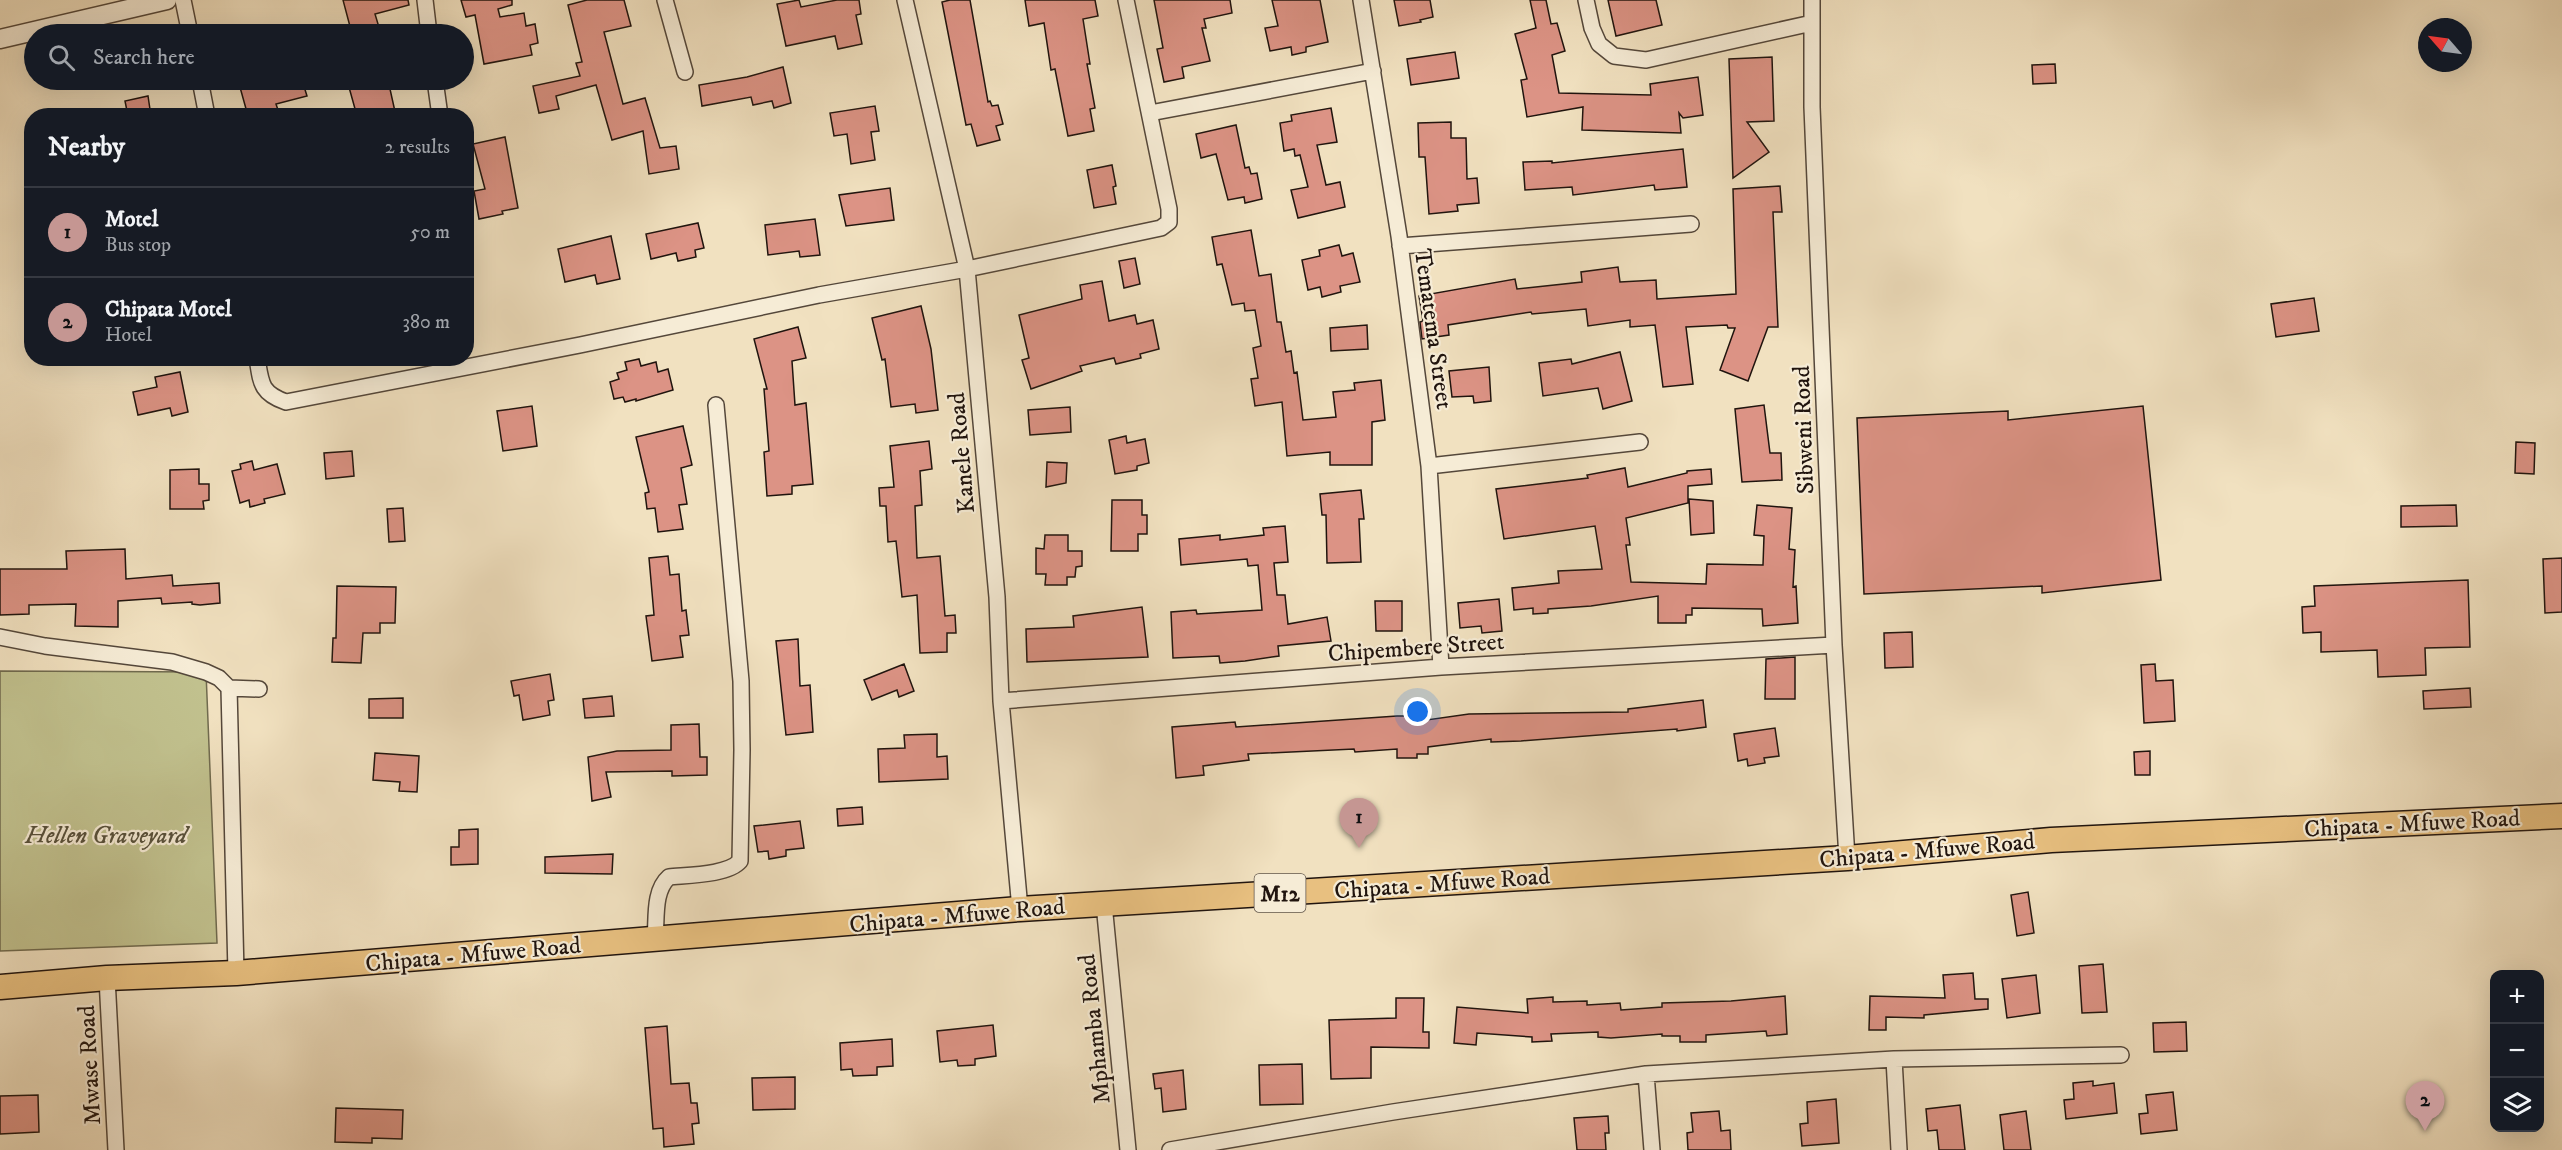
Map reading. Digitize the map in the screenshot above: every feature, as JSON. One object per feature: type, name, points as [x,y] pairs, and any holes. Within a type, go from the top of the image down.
[{"type":"main road","name":"Chipata - Mfuwe Road","points":[[0,987],[107,978],[237,973],[1020,909],[1847,858],[2051,840],[2562,816]]},
{"type":"street","points":[[64,24],[167,0]]},
{"type":"street","points":[[183,0],[188,24]]},
{"type":"street","points":[[425,0],[428,24]]},
{"type":"street","points":[[665,0],[685,72]]},
{"type":"street","name":"Kanele Road","points":[[905,0],[967,269],[997,597],[1001,701],[1020,909]]},
{"type":"street","points":[[474,366],[819,295],[967,269],[1161,228],[1169,222],[1169,209],[1126,0]]},
{"type":"street","name":"Tematema Street","points":[[1361,0],[1400,246],[1429,466],[1441,667]]},
{"type":"street","points":[[1586,0],[1592,28],[1599,44],[1614,57],[1646,60],[1812,23]]},
{"type":"street","name":"Sibweni Road","points":[[1812,0],[1812,107],[1834,645],[1847,858]]},
{"type":"street","points":[[0,39],[24,33]]},
{"type":"street","points":[[1150,113],[1373,71]]},
{"type":"street","points":[[202,90],[205,108]]},
{"type":"street","points":[[436,90],[439,108]]},
{"type":"street","points":[[1400,246],[1691,224]]},
{"type":"street","points":[[258,366],[262,386],[272,397],[286,402],[472,366]]},
{"type":"street","points":[[656,939],[659,891],[669,877],[725,870],[736,866],[740,861],[741,681],[716,405]]},
{"type":"street","points":[[1429,466],[1640,442]]},
{"type":"street","points":[[0,637],[45,646],[172,662],[206,672],[219,678],[229,688],[237,973]]},
{"type":"street","name":"Chipembere Street","points":[[1001,701],[1441,667],[1834,645]]},
{"type":"street","points":[[229,688],[259,688]]},
{"type":"street","name":"Mphamba Road","points":[[1104,904],[1128,1150]]},
{"type":"street","name":"Mwase Road","points":[[107,978],[116,1150]]},
{"type":"street","points":[[1170,1150],[1393,1112],[1646,1074],[1894,1059],[2121,1055]]},
{"type":"street","points":[[1894,1059],[1899,1150]]},
{"type":"street","points":[[1646,1074],[1652,1150]]},
{"type":"green space","name":"Hellen Graveyard","points":[[0,671],[206,672],[217,943],[0,951]]},
{"type":"building","points":[[343,0],[408,0],[409,5],[375,14],[378,24],[349,24]]},
{"type":"building","points":[[461,0],[512,0],[512,5],[498,9],[500,17],[524,13],[526,26],[535,24],[538,43],[530,45],[532,55],[484,64],[475,15],[466,17]]},
{"type":"building","points":[[587,0],[624,0],[631,26],[604,32],[623,104],[645,98],[660,148],[676,146],[679,169],[649,174],[643,131],[612,140],[596,85],[556,96],[559,109],[539,113],[533,86],[580,76],[576,63],[582,62],[568,5]]},
{"type":"building","points":[[799,0],[801,7],[837,0],[859,0],[861,14],[856,15],[862,44],[838,49],[835,36],[786,46],[777,4]]},
{"type":"building","points":[[970,0],[988,102],[990,101],[992,106],[998,105],[1003,124],[996,126],[1000,140],[977,146],[971,124],[966,125],[942,2]]},
{"type":"building","points":[[1025,0],[1095,0],[1098,16],[1083,19],[1090,64],[1087,64],[1095,108],[1090,109],[1094,131],[1068,136],[1055,69],[1051,70],[1044,23],[1029,26]]},
{"type":"building","points":[[1154,0],[1230,0],[1232,13],[1204,19],[1206,28],[1202,28],[1210,61],[1182,67],[1184,78],[1164,82],[1157,49],[1163,48]]},
{"type":"building","points":[[1272,0],[1320,0],[1328,42],[1306,47],[1306,52],[1292,55],[1291,47],[1270,51],[1265,28],[1278,26]]},
{"type":"building","points":[[1394,0],[1430,0],[1433,17],[1399,26]]},
{"type":"building","points":[[1530,0],[1546,0],[1551,24],[1557,23],[1565,51],[1552,55],[1559,93],[1651,95],[1650,84],[1698,77],[1703,115],[1683,118],[1679,113],[1681,133],[1582,130],[1583,107],[1527,117],[1521,80],[1527,79],[1515,34],[1536,28]]},
{"type":"building","points":[[1608,0],[1656,0],[1662,25],[1616,36]]},
{"type":"building","points":[[1455,52],[1459,78],[1411,85],[1407,59]]},
{"type":"building","points":[[1772,57],[1774,121],[1747,122],[1769,152],[1733,178],[1729,59]]},
{"type":"building","points":[[2055,64],[2056,83],[2033,84],[2032,65]]},
{"type":"building","points":[[783,67],[791,103],[774,108],[772,101],[753,105],[751,97],[702,106],[699,85],[747,77]]},
{"type":"building","points":[[241,90],[305,90],[307,96],[276,104],[277,108],[246,108]]},
{"type":"building","points":[[350,90],[390,90],[394,108],[355,108]]},
{"type":"building","points":[[148,96],[150,108],[126,108],[125,101]]},
{"type":"building","points":[[875,106],[879,131],[871,132],[875,160],[851,164],[847,134],[834,136],[830,113]]},
{"type":"building","points":[[1331,108],[1337,142],[1317,145],[1326,185],[1340,182],[1345,207],[1298,218],[1291,190],[1308,187],[1300,155],[1295,156],[1294,149],[1284,151],[1280,123],[1292,121],[1291,115]]},
{"type":"building","points":[[1451,122],[1451,138],[1466,138],[1467,179],[1477,178],[1479,203],[1457,205],[1458,211],[1429,214],[1425,157],[1419,157],[1418,123]]},
{"type":"building","points":[[1236,125],[1245,168],[1249,167],[1251,174],[1257,173],[1262,199],[1245,203],[1244,197],[1228,200],[1216,154],[1201,158],[1196,134]]},
{"type":"building","points":[[505,137],[518,208],[479,219],[474,191],[485,189],[474,144]]},
{"type":"building","points":[[1683,149],[1687,187],[1655,190],[1654,185],[1573,195],[1572,187],[1525,190],[1523,162],[1552,161],[1552,163]]},
{"type":"building","points":[[1112,165],[1116,186],[1113,187],[1116,204],[1094,208],[1087,170]]},
{"type":"building","points":[[1780,186],[1782,212],[1773,212],[1778,327],[1768,327],[1748,381],[1720,370],[1735,328],[1728,328],[1727,325],[1686,327],[1693,384],[1663,387],[1655,325],[1630,327],[1630,320],[1588,326],[1586,309],[1532,314],[1531,312],[1448,325],[1449,335],[1422,339],[1420,322],[1423,321],[1419,296],[1515,279],[1517,289],[1582,282],[1581,272],[1618,267],[1620,282],[1656,280],[1657,299],[1736,294],[1733,189]]},
{"type":"building","points":[[890,188],[894,220],[846,226],[839,195]]},
{"type":"building","points":[[815,219],[820,255],[800,257],[799,251],[768,255],[765,225]]},
{"type":"building","points":[[698,223],[704,248],[695,250],[696,257],[678,261],[676,253],[651,259],[646,234]]},
{"type":"building","points":[[1251,230],[1259,276],[1271,274],[1277,322],[1281,322],[1286,352],[1291,351],[1294,373],[1297,372],[1303,420],[1336,417],[1333,392],[1355,390],[1354,383],[1381,380],[1385,420],[1372,422],[1372,465],[1330,465],[1330,452],[1287,456],[1282,402],[1255,406],[1251,379],[1258,378],[1253,348],[1261,346],[1255,310],[1245,311],[1244,303],[1232,305],[1222,264],[1217,265],[1212,237]]},
{"type":"building","points":[[611,236],[620,279],[597,284],[595,275],[565,282],[558,249]]},
{"type":"building","points":[[1339,245],[1342,256],[1353,253],[1360,282],[1340,286],[1341,292],[1322,297],[1320,287],[1308,290],[1302,260],[1320,256],[1319,250]]},
{"type":"building","points":[[1135,258],[1140,284],[1124,288],[1119,261]]},
{"type":"building","points":[[1102,281],[1109,321],[1135,315],[1137,324],[1153,320],[1159,349],[1140,354],[1141,358],[1116,364],[1114,358],[1080,366],[1082,371],[1031,389],[1022,360],[1029,358],[1019,315],[1082,299],[1080,285]]},
{"type":"building","points":[[2314,298],[2319,331],[2276,337],[2271,304]]},
{"type":"building","points":[[921,306],[931,349],[938,410],[916,413],[915,404],[891,407],[885,359],[882,360],[872,318]]},
{"type":"building","points":[[1367,325],[1368,349],[1331,351],[1330,328]]},
{"type":"building","points":[[798,327],[806,358],[792,361],[795,405],[806,403],[813,484],[792,486],[792,494],[767,496],[764,452],[769,451],[764,389],[767,389],[754,339]]},
{"type":"building","points":[[1620,352],[1632,401],[1603,409],[1598,388],[1543,396],[1539,363],[1571,359],[1572,364]]},
{"type":"building","points":[[639,359],[641,366],[656,362],[658,372],[668,369],[673,390],[636,401],[636,399],[625,402],[623,397],[614,399],[610,382],[619,379],[617,373],[627,370],[625,362]]},
{"type":"building","points":[[1489,367],[1491,401],[1474,403],[1473,396],[1452,397],[1449,371]]},
{"type":"building","points":[[180,372],[188,412],[172,416],[170,408],[138,415],[133,392],[157,387],[155,377]]},
{"type":"building","points":[[1764,405],[1770,453],[1781,453],[1782,480],[1742,482],[1735,409]]},
{"type":"building","points":[[532,406],[537,446],[503,451],[497,411]]},
{"type":"building","points":[[2143,406],[2161,580],[2042,593],[2042,586],[1864,594],[1857,418],[2008,411],[2008,420]]},
{"type":"building","points":[[1070,407],[1071,432],[1030,435],[1028,410]]},
{"type":"building","points":[[683,426],[692,465],[681,468],[687,504],[679,505],[683,529],[658,532],[655,508],[647,509],[645,493],[649,492],[636,437]]},
{"type":"building","points":[[1126,436],[1127,443],[1145,439],[1149,463],[1137,466],[1137,470],[1115,474],[1109,440]]},
{"type":"building","points":[[929,441],[932,469],[920,471],[922,505],[915,506],[917,558],[940,556],[945,616],[955,615],[956,633],[947,633],[947,652],[920,653],[917,595],[902,597],[896,541],[888,542],[886,506],[880,506],[879,488],[894,487],[890,446]]},
{"type":"building","points":[[2516,442],[2535,443],[2534,474],[2515,473]]},
{"type":"building","points":[[352,451],[354,476],[326,479],[324,453]]},
{"type":"building","points":[[252,461],[254,470],[277,464],[285,494],[264,499],[265,503],[250,507],[249,500],[240,503],[232,471],[241,469],[240,464]]},
{"type":"building","points":[[1047,462],[1067,463],[1066,483],[1046,487]]},
{"type":"building","points":[[1625,468],[1628,487],[1687,473],[1687,471],[1711,469],[1712,484],[1688,486],[1688,503],[1626,518],[1630,545],[1626,545],[1631,582],[1706,584],[1707,564],[1763,565],[1764,536],[1754,535],[1757,505],[1792,508],[1789,549],[1795,550],[1793,587],[1796,586],[1798,623],[1763,626],[1762,609],[1692,608],[1692,615],[1686,615],[1686,623],[1658,623],[1658,596],[1591,606],[1548,609],[1548,613],[1533,614],[1533,608],[1514,610],[1512,588],[1559,583],[1558,571],[1602,569],[1595,526],[1504,539],[1496,489],[1588,478],[1587,475]]},
{"type":"building","points":[[199,469],[199,484],[209,484],[209,500],[203,501],[204,509],[170,509],[170,470]]},
{"type":"building","points":[[1361,490],[1364,519],[1359,519],[1361,562],[1327,563],[1326,515],[1322,515],[1320,494]]},
{"type":"building","points":[[1689,499],[1713,501],[1714,533],[1691,535]]},
{"type":"building","points":[[1112,500],[1142,500],[1142,515],[1147,515],[1147,534],[1138,534],[1138,551],[1111,551]]},
{"type":"building","points":[[2456,505],[2457,526],[2401,527],[2401,506]]},
{"type":"building","points":[[403,508],[405,541],[389,542],[387,509]]},
{"type":"building","points":[[1285,526],[1288,562],[1274,563],[1277,595],[1285,595],[1288,624],[1327,617],[1331,641],[1278,646],[1279,656],[1245,661],[1220,663],[1219,656],[1173,658],[1171,612],[1196,610],[1197,614],[1262,610],[1258,565],[1248,566],[1247,559],[1181,565],[1179,539],[1220,535],[1220,540],[1264,535],[1263,528]]},
{"type":"building","points":[[1045,535],[1068,535],[1068,551],[1082,551],[1082,566],[1076,567],[1075,577],[1067,577],[1067,585],[1045,585],[1046,574],[1036,574],[1036,548],[1044,549]]},
{"type":"building","points":[[125,549],[126,579],[172,575],[173,586],[219,583],[220,603],[162,604],[161,598],[118,601],[118,627],[75,626],[76,604],[29,605],[29,614],[0,615],[0,569],[67,569],[66,551]]},
{"type":"building","points":[[668,556],[670,575],[679,574],[682,611],[686,610],[689,635],[680,636],[683,657],[652,661],[646,616],[654,615],[649,558]]},
{"type":"building","points":[[2562,558],[2562,612],[2545,613],[2543,559]]},
{"type":"building","points":[[2468,580],[2470,647],[2425,648],[2426,675],[2378,677],[2377,650],[2321,652],[2321,632],[2303,633],[2302,607],[2315,606],[2314,586]]},
{"type":"building","points":[[337,586],[396,587],[395,623],[380,623],[380,633],[363,633],[361,663],[332,662],[333,638],[336,638]]},
{"type":"building","points":[[1499,599],[1502,631],[1482,633],[1481,626],[1460,628],[1458,603]]},
{"type":"building","points":[[1375,601],[1402,601],[1402,631],[1376,631]]},
{"type":"building","points":[[1142,607],[1148,657],[1027,662],[1026,629],[1074,627],[1073,616]]},
{"type":"building","points":[[1912,632],[1913,667],[1885,668],[1884,633]]},
{"type":"building","points":[[798,639],[800,686],[810,685],[813,732],[786,735],[776,641]]},
{"type":"building","points":[[1795,657],[1795,699],[1765,699],[1766,659]]},
{"type":"building","points":[[904,664],[914,691],[899,697],[897,690],[872,700],[864,680]]},
{"type":"building","points":[[2155,664],[2156,681],[2173,680],[2175,721],[2144,723],[2141,665]]},
{"type":"building","points":[[550,674],[554,700],[548,701],[550,715],[523,720],[519,695],[514,696],[511,681]]},
{"type":"building","points":[[2470,688],[2471,707],[2424,709],[2423,691]]},
{"type":"building","points":[[612,696],[614,716],[585,718],[583,699]]},
{"type":"building","points":[[403,698],[403,718],[369,718],[369,699]]},
{"type":"building","points":[[1703,700],[1706,727],[1677,731],[1677,729],[1521,741],[1491,742],[1491,739],[1428,747],[1428,754],[1417,754],[1417,758],[1397,758],[1397,749],[1248,754],[1249,760],[1203,766],[1204,775],[1176,778],[1172,727],[1235,722],[1236,727],[1397,716],[1427,716],[1427,720],[1469,714],[1628,712],[1628,709]]},
{"type":"building","points":[[699,724],[700,757],[707,757],[707,775],[672,776],[672,771],[606,772],[611,797],[592,801],[588,757],[617,751],[671,750],[671,725]]},
{"type":"building","points":[[1775,728],[1779,756],[1764,758],[1765,763],[1748,766],[1747,759],[1738,761],[1734,734]]},
{"type":"building","points":[[937,734],[937,757],[947,756],[948,779],[879,782],[878,749],[905,748],[904,735]]},
{"type":"building","points":[[2150,751],[2150,775],[2135,775],[2134,752]]},
{"type":"building","points":[[375,753],[419,756],[417,792],[399,791],[400,782],[373,780]]},
{"type":"building","points":[[862,807],[863,824],[838,826],[837,809]]},
{"type":"building","points":[[800,821],[804,848],[786,850],[786,856],[769,859],[768,851],[758,852],[754,826]]},
{"type":"building","points":[[478,829],[478,864],[451,865],[451,847],[459,847],[459,830]]},
{"type":"building","points":[[613,854],[612,874],[545,873],[545,857]]},
{"type":"building","points":[[2028,892],[2034,933],[2017,936],[2011,895]]},
{"type":"building","points":[[2103,964],[2107,1012],[2082,1013],[2079,966]]},
{"type":"building","points":[[1973,973],[1975,999],[1988,999],[1988,1009],[1924,1015],[1924,1018],[1886,1017],[1886,1030],[1869,1030],[1870,996],[1945,998],[1943,975]]},
{"type":"building","points":[[2036,975],[2040,1013],[2007,1018],[2002,979]]},
{"type":"building","points":[[1785,996],[1787,1034],[1767,1036],[1766,1031],[1706,1035],[1706,1042],[1680,1042],[1680,1036],[1662,1036],[1662,1034],[1611,1038],[1598,1037],[1598,1032],[1551,1034],[1552,1041],[1532,1042],[1532,1037],[1477,1033],[1476,1045],[1454,1043],[1457,1007],[1528,1013],[1527,999],[1553,997],[1553,1002],[1587,1001],[1587,1005],[1620,1003],[1621,1010],[1662,1007],[1662,1003],[1731,1001]]},
{"type":"building","points":[[1396,998],[1424,998],[1423,1032],[1429,1032],[1429,1048],[1371,1047],[1371,1078],[1331,1079],[1329,1020],[1396,1018]]},
{"type":"building","points":[[2186,1022],[2187,1051],[2154,1052],[2153,1023]]},
{"type":"building","points":[[993,1025],[996,1056],[975,1059],[975,1065],[958,1066],[957,1060],[940,1062],[937,1031]]},
{"type":"building","points":[[667,1026],[671,1084],[689,1083],[691,1103],[697,1103],[699,1123],[692,1124],[694,1144],[664,1147],[663,1128],[653,1129],[645,1028]]},
{"type":"building","points":[[892,1039],[893,1066],[877,1067],[877,1075],[853,1076],[852,1069],[841,1070],[840,1043]]},
{"type":"building","points":[[1302,1064],[1303,1104],[1260,1105],[1259,1065]]},
{"type":"building","points":[[1183,1070],[1186,1109],[1163,1112],[1161,1088],[1155,1089],[1153,1074]]},
{"type":"building","points":[[795,1077],[795,1109],[753,1110],[752,1078]]},
{"type":"building","points":[[2093,1081],[2093,1086],[2114,1083],[2117,1113],[2066,1119],[2064,1100],[2074,1099],[2073,1083]]},
{"type":"building","points":[[2173,1092],[2177,1130],[2141,1134],[2139,1114],[2148,1113],[2146,1095]]},
{"type":"building","points":[[38,1095],[39,1132],[0,1134],[0,1096]]},
{"type":"building","points":[[1836,1099],[1839,1143],[1802,1146],[1800,1124],[1808,1123],[1807,1102]]},
{"type":"building","points":[[1960,1105],[1965,1150],[1939,1150],[1937,1130],[1928,1131],[1926,1109]]},
{"type":"building","points":[[336,1108],[403,1110],[402,1139],[372,1138],[372,1143],[335,1142]]},
{"type":"building","points":[[1719,1111],[1721,1131],[1730,1130],[1731,1150],[1688,1150],[1687,1133],[1693,1132],[1691,1113]]},
{"type":"building","points":[[2026,1111],[2031,1150],[2004,1150],[2000,1115]]},
{"type":"building","points":[[1608,1116],[1609,1133],[1605,1133],[1606,1150],[1577,1150],[1574,1118]]},
{"type":"place","name":"Motel","points":[[1359,848]]},
{"type":"place","name":"Chipata Motel","points":[[2425,1131]]}]
